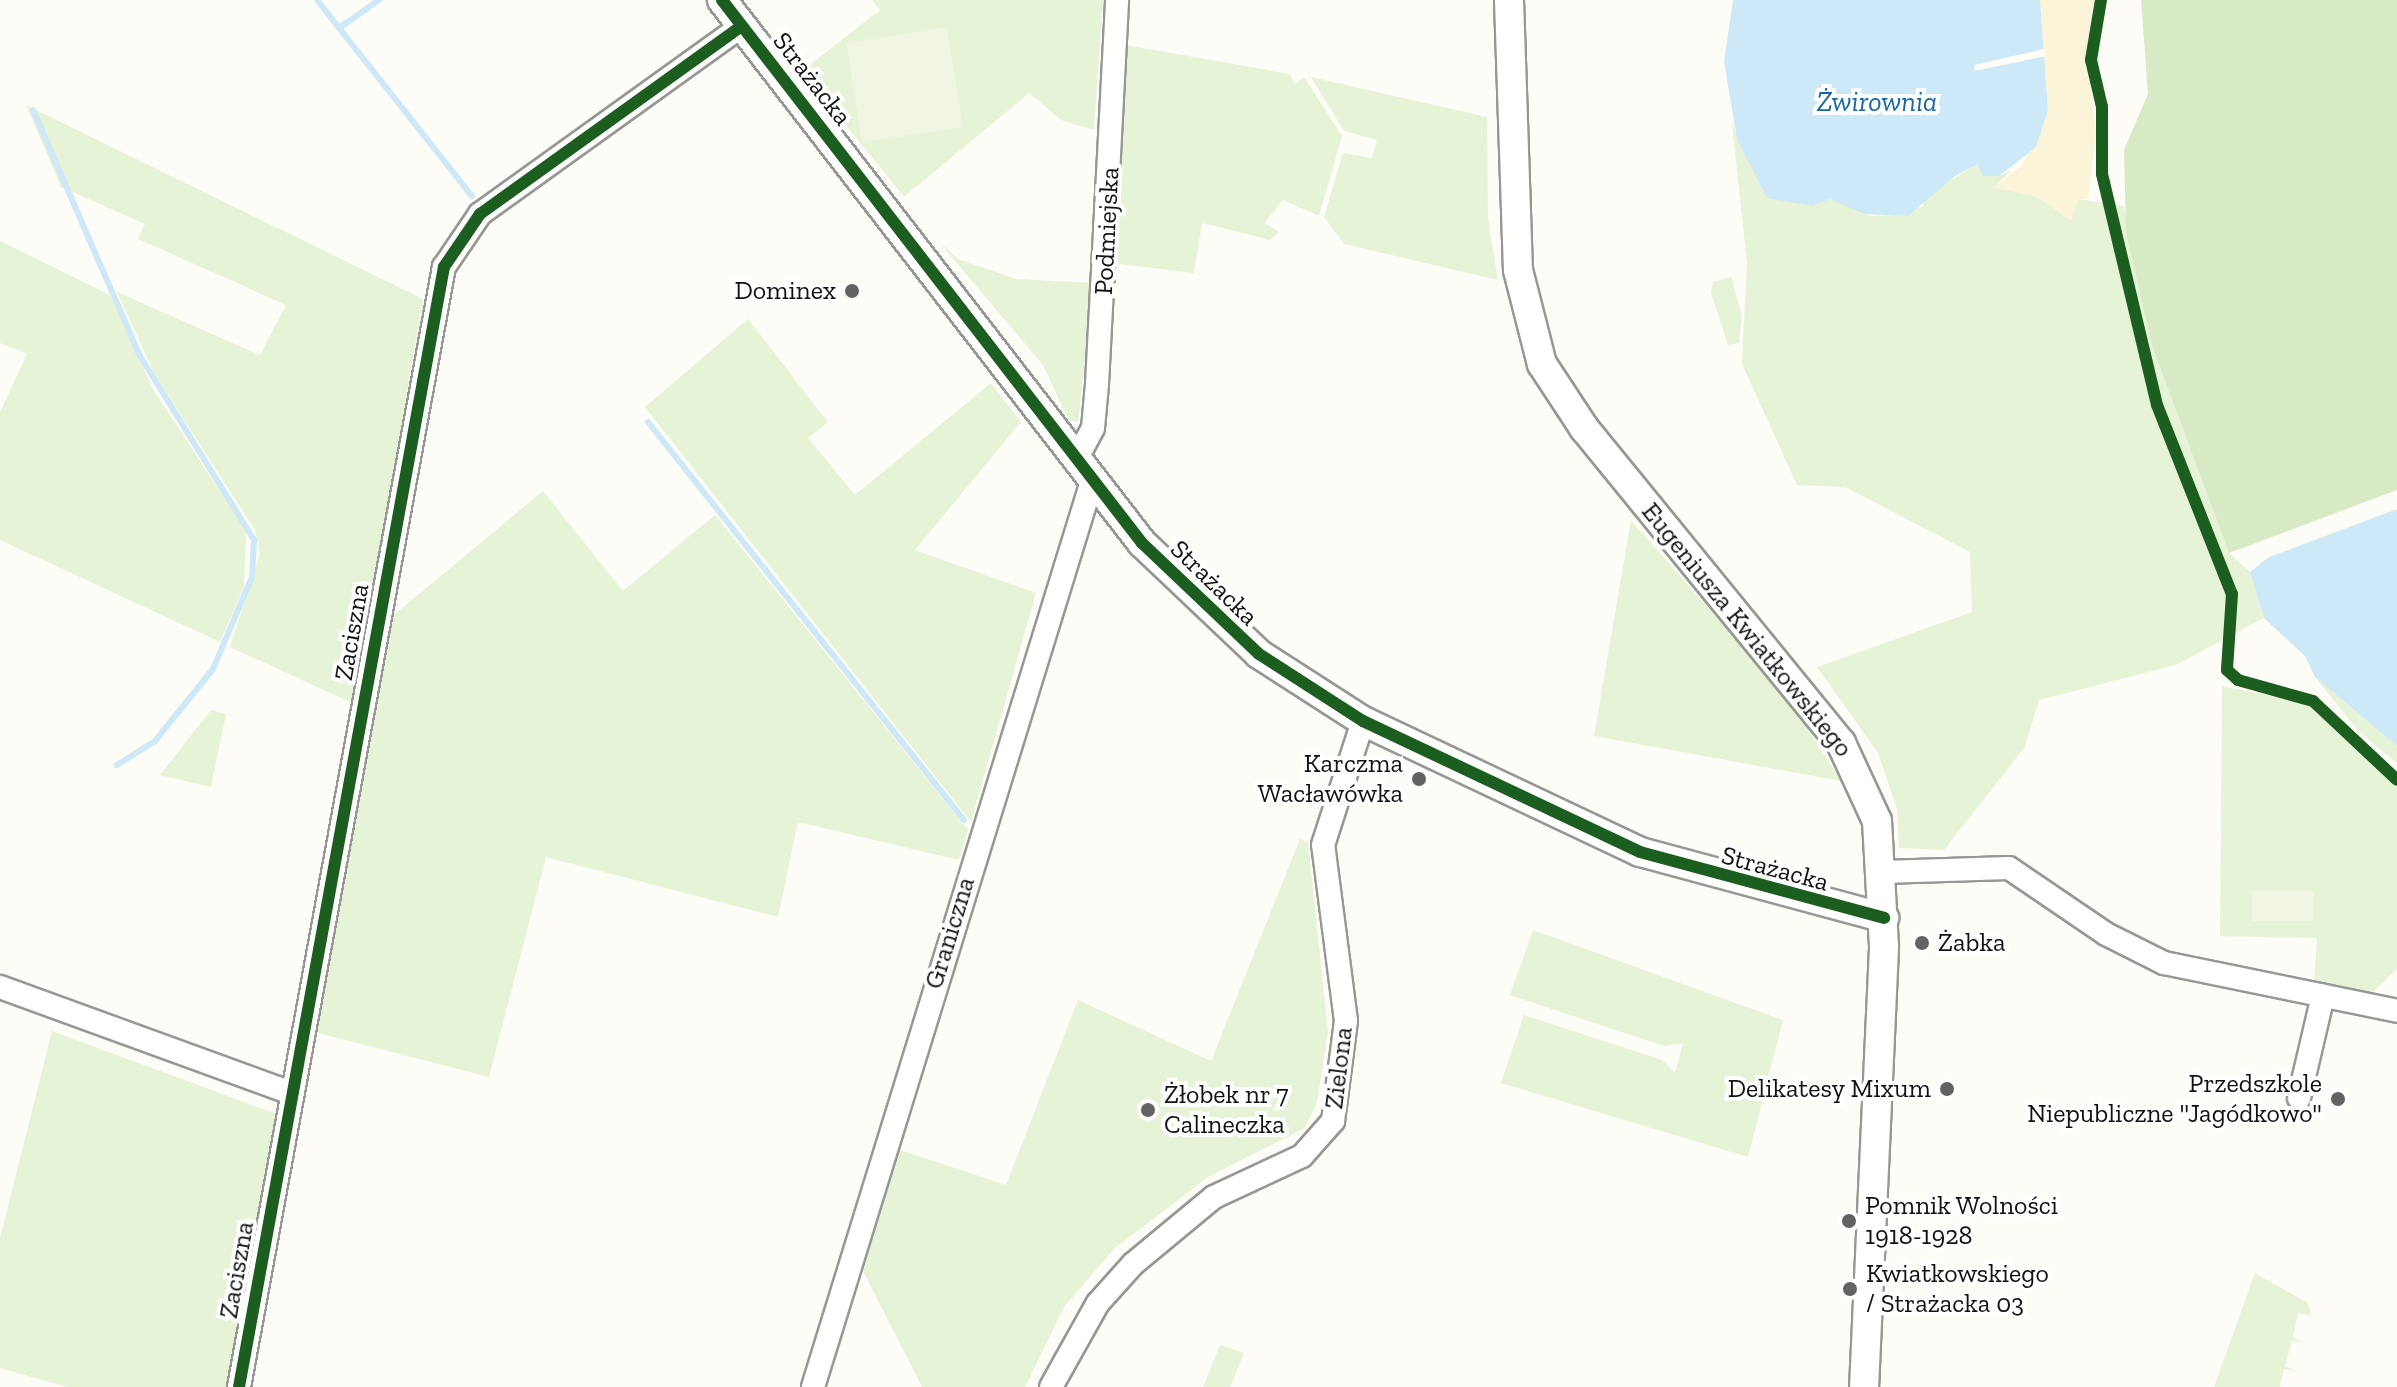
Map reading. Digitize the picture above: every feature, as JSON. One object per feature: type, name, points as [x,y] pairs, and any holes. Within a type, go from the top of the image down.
[{"type":"street","name":"Strażacka","points":[[722,0],[1085,469],[1200,605],[1284,672],[1363,721],[1640,852],[1884,918]]},
{"type":"street","name":"Podmiejska","points":[[1085,469],[1097,384],[1117,0]]},
{"type":"street","name":"Eugeniusza Kwiatkowskiego","points":[[1509,0],[1518,270],[1542,364],[1584,428],[1841,743],[1873,810],[1883,872],[1884,918],[1864,1387]]},
{"type":"street","name":"Zaciszna","points":[[239,1387],[444,267],[480,214],[742,26]]},
{"type":"street","name":"Graniczna","points":[[813,1387],[1085,469]]},
{"type":"street","name":"Zielona","points":[[1051,1387],[1098,1303],[1133,1264],[1214,1197],[1302,1156],[1333,1121],[1346,1021],[1323,845],[1363,721]]},
{"type":"street","points":[[1883,872],[2009,868],[2123,945],[2164,963],[2397,1011]]},
{"type":"street","points":[[0,987],[292,1093]]},
{"type":"street","points":[[2299,1098],[2323,996]]},
{"type":"green space","points":[[872,0],[1111,0],[1111,22],[1102,11],[1094,130],[1061,120],[1029,93],[904,197],[802,71],[880,10]]},
{"type":"green space","points":[[2141,0],[2397,0],[2397,490],[2229,553],[2152,346],[2126,232],[2124,150],[2148,94]]},
{"type":"green space","points":[[947,27],[963,127],[862,143],[846,43]]},
{"type":"green space","points":[[1120,44],[1290,74],[1295,84],[1304,77],[1342,136],[1319,216],[1283,200],[1265,223],[1279,232],[1270,240],[1202,223],[1194,273],[1112,263]]},
{"type":"green space","points":[[1311,77],[1487,117],[1488,219],[1498,280],[1344,244],[1324,217],[1343,153],[1372,158],[1377,140],[1344,131]]},
{"type":"green space","points":[[26,105],[423,299],[354,704],[230,647],[260,554],[255,530],[155,375],[117,292],[260,355],[286,305],[138,239],[145,224],[61,187]]},
{"type":"green space","points":[[1732,124],[1767,197],[1776,199],[1830,199],[1871,216],[1894,215],[1922,207],[1928,193],[1978,164],[1999,176],[2012,170],[1995,187],[2036,196],[2071,220],[2078,199],[2124,206],[2152,346],[2229,553],[2250,572],[2264,618],[2176,665],[2039,700],[2025,747],[1944,850],[1899,848],[1897,809],[1878,753],[1817,667],[1972,612],[1970,552],[1845,487],[1797,485],[1742,364],[1747,263]]},
{"type":"green space","points":[[0,241],[110,295],[153,389],[246,531],[244,587],[220,642],[0,540],[0,412],[27,354],[0,343]]},
{"type":"green space","points":[[939,242],[958,259],[1016,279],[1094,283],[1078,422],[1069,421],[1043,365]]},
{"type":"green space","points":[[1731,277],[1742,316],[1739,343],[1728,345],[1711,293],[1713,282]]},
{"type":"green space","points":[[748,319],[828,422],[808,438],[855,495],[991,383],[1021,422],[915,550],[1036,593],[971,822],[645,407]]},
{"type":"green space","points":[[543,491],[623,591],[715,515],[968,830],[959,860],[798,822],[778,917],[546,857],[489,1077],[314,1032],[386,608],[396,613]]},
{"type":"green space","points":[[1631,520],[1791,702],[1841,781],[1594,736]]},
{"type":"green space","points":[[2315,677],[2397,746],[2397,763],[2358,731]]},
{"type":"green space","points":[[2222,686],[2307,703],[2397,786],[2397,969],[2372,993],[2314,984],[2317,938],[2220,936]]},
{"type":"green space","points":[[211,710],[226,714],[211,787],[160,775]]},
{"type":"green space","points":[[1300,839],[1308,842],[1328,1031],[1317,1103],[1305,1128],[1208,1177],[1114,1249],[1064,1307],[1025,1387],[922,1387],[863,1271],[900,1150],[1006,1185],[1078,1000],[1211,1061]]},
{"type":"green space","points":[[2252,891],[2314,891],[2314,921],[2252,921]]},
{"type":"green space","points":[[1533,930],[1783,1020],[1748,1157],[1501,1083],[1524,1015],[1662,1060],[1675,1073],[1683,1043],[1664,1046],[1510,995]]},
{"type":"green space","points":[[52,1031],[282,1116],[233,1387],[67,1387],[0,1368],[0,1238]]},
{"type":"green space","points":[[2255,1273],[2308,1303],[2311,1316],[2298,1313],[2293,1337],[2304,1343],[2292,1341],[2285,1366],[2296,1371],[2284,1369],[2280,1387],[2214,1387]]},
{"type":"green space","points":[[1220,1345],[1244,1353],[1230,1387],[1203,1387]]},
{"type":"sand","points":[[2040,0],[2096,0],[2086,54],[2096,132],[2088,199],[2078,199],[2071,221],[2036,196],[1994,188],[2022,165],[2048,110]]},
{"type":"water","name":"Żwirownia","points":[[1733,0],[2040,0],[2048,110],[2036,147],[1999,176],[1983,176],[1978,164],[1955,176],[1908,216],[1864,214],[1830,199],[1813,206],[1767,198],[1737,139],[1724,62]]},
{"type":"water","points":[[2397,509],[2397,746],[2315,677],[2305,656],[2264,618],[2250,572],[2269,557]]},
{"type":"pier","points":[[2044,49],[2046,56],[1975,71],[1974,65]]},
{"type":"waterway","points":[[317,0],[472,196]]},
{"type":"waterway","points":[[339,28],[379,0]]},
{"type":"waterway","points":[[33,110],[140,356],[254,540],[252,577],[213,669],[155,741],[117,765]]},
{"type":"waterway","points":[[648,422],[964,820]]},
{"type":"cycle path","points":[[722,0],[1142,543],[1259,654],[1363,721],[1640,852],[1884,918]]},
{"type":"cycle path","points":[[2101,0],[2091,60],[2102,107],[2102,174],[2157,405],[2232,594],[2227,670],[2238,680],[2313,701],[2397,780]]},
{"type":"cycle path","points":[[239,1387],[444,267],[480,214],[742,26]]},
{"type":"place","name":"Dominex","points":[[852,291]]},
{"type":"place","name":"Karczma Wacławówka","points":[[1419,779]]},
{"type":"place","name":"Żabka","points":[[1922,943]]},
{"type":"place","name":"Delikatesy Mixum","points":[[1947,1089]]},
{"type":"place","name":"Przedszkole Niepubliczne \"Jagódkowo\"","points":[[2338,1099]]},
{"type":"place","name":"Żłobek nr 7 Calineczka","points":[[1148,1110]]},
{"type":"place","name":"Pomnik Wolności 1918-1928","points":[[1849,1221]]},
{"type":"place","name":"Kwiatkowskiego / Strażacka 03","points":[[1850,1289]]}]
